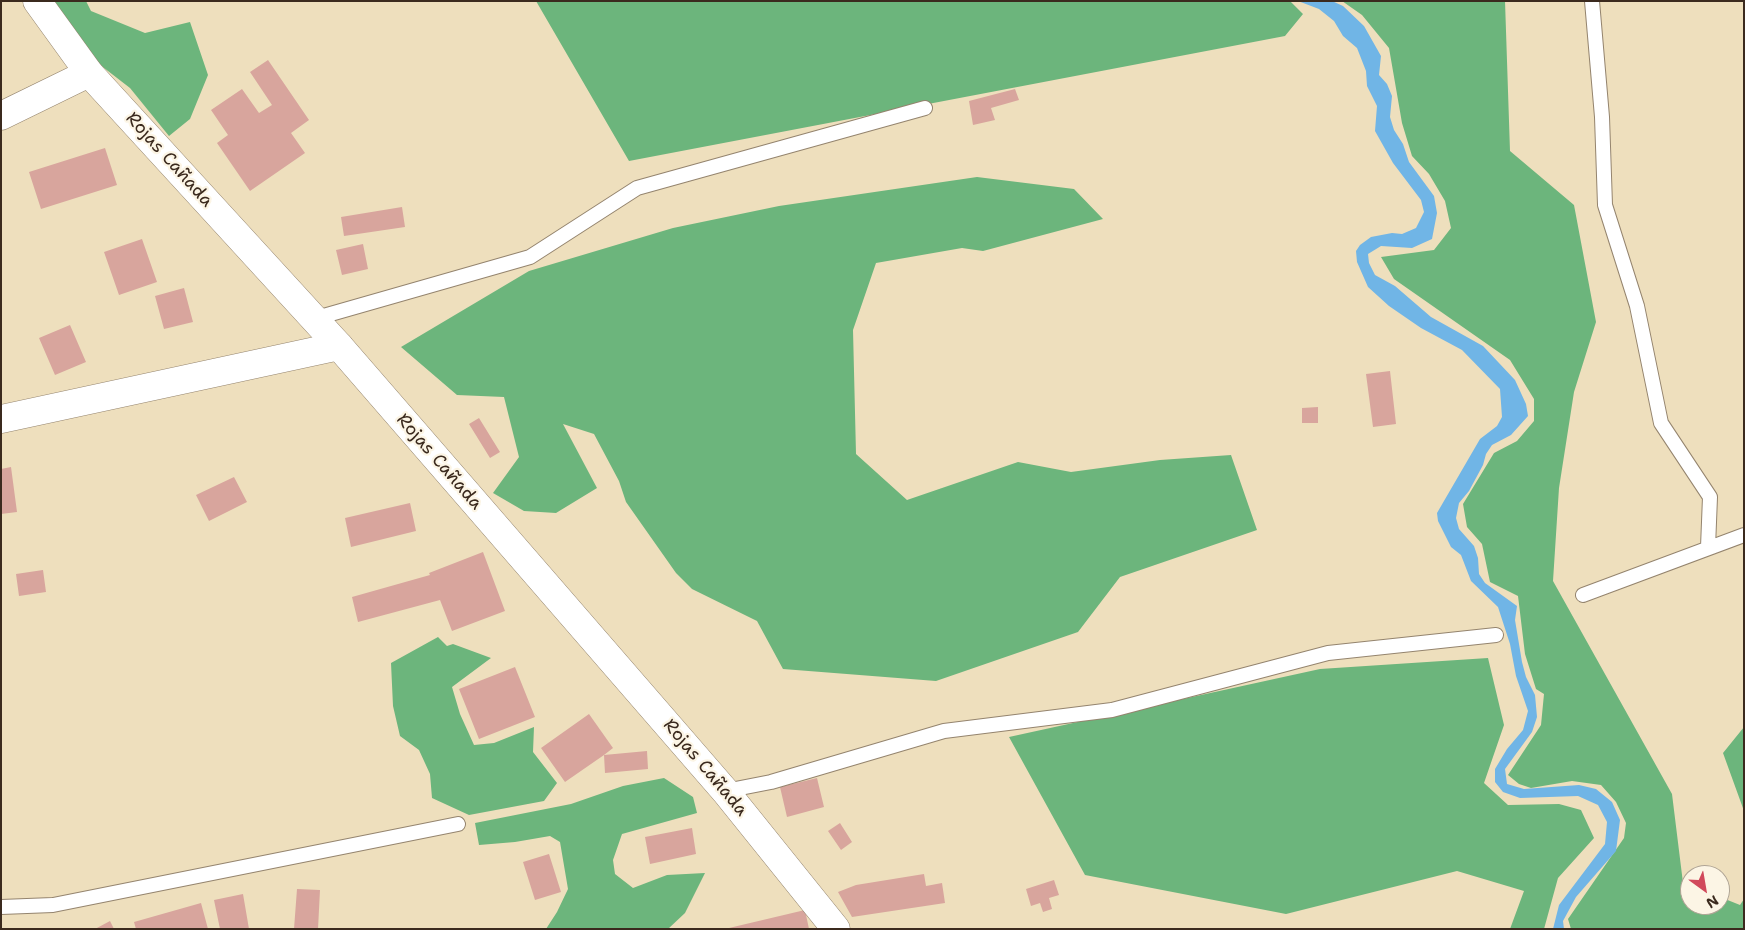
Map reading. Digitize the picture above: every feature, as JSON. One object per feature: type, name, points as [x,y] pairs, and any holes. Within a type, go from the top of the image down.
[{"type":"main road","name":"Rojas Cañada","points":[[37,1],[89,73],[339,346],[725,791],[836,929]]},
{"type":"main road","points":[[1,116],[89,73]]},
{"type":"main road","points":[[1,420],[339,346]]},
{"type":"lane","points":[[1592,1],[1602,117],[1605,205],[1638,306],[1661,423],[1710,497],[1708,547]]},
{"type":"lane","points":[[313,318],[530,257],[637,188],[925,108]]},
{"type":"lane","points":[[1583,595],[1744,535]]},
{"type":"lane","points":[[725,791],[771,782],[944,731],[1112,710],[1328,653],[1496,635]]},
{"type":"lane","points":[[1,907],[53,905],[458,824]]},
{"type":"green space","points":[[48,1],[86,1],[91,11],[145,33],[190,22],[208,75],[190,119],[169,136],[130,88],[86,54]]},
{"type":"green space","points":[[536,1],[1290,1],[1303,14],[1285,36],[629,161]]},
{"type":"green space","points":[[1342,1],[1505,1],[1510,151],[1574,205],[1596,322],[1574,392],[1559,488],[1553,581],[1672,794],[1681,865],[1680,915],[1730,915],[1730,901],[1740,905],[1744,899],[1744,929],[1571,929],[1568,919],[1624,838],[1626,823],[1616,802],[1601,785],[1572,781],[1531,788],[1519,784],[1508,775],[1541,725],[1544,694],[1536,689],[1525,654],[1518,596],[1490,582],[1482,544],[1467,527],[1463,504],[1494,453],[1517,441],[1534,421],[1534,399],[1510,360],[1394,279],[1381,257],[1434,250],[1451,228],[1445,201],[1429,174],[1412,156],[1402,123],[1389,48],[1362,15]]},
{"type":"green space","points":[[977,177],[1074,189],[1103,219],[983,251],[962,248],[876,263],[853,330],[856,454],[907,500],[1018,462],[1071,472],[1160,460],[1231,455],[1257,530],[1120,577],[1078,632],[936,681],[783,669],[757,621],[692,589],[676,573],[626,502],[619,481],[594,434],[563,424],[597,488],[556,513],[524,511],[493,493],[519,457],[504,397],[457,395],[401,347],[529,271],[673,228],[779,206]]},
{"type":"green space","points":[[438,637],[447,646],[453,644],[491,658],[452,687],[460,714],[474,745],[494,743],[534,727],[533,752],[557,783],[544,801],[469,815],[432,798],[430,774],[419,750],[400,736],[393,706],[391,663]]},
{"type":"green space","points":[[1488,658],[1504,725],[1484,783],[1508,805],[1559,804],[1581,810],[1594,838],[1558,878],[1544,929],[1510,929],[1524,891],[1457,871],[1286,914],[1085,875],[1009,737],[1320,669]]},
{"type":"green space","points":[[1744,727],[1744,811],[1723,753]]},
{"type":"green space","points":[[664,778],[693,797],[697,813],[622,834],[613,860],[615,874],[633,888],[667,875],[705,873],[685,913],[668,929],[546,929],[568,889],[560,842],[550,836],[515,842],[479,845],[475,823],[571,804],[623,786]]},
{"type":"water","points":[[1298,1],[1332,1],[1343,6],[1364,26],[1381,56],[1379,75],[1387,84],[1392,96],[1390,117],[1394,130],[1403,144],[1409,162],[1434,196],[1437,213],[1432,239],[1412,248],[1381,246],[1368,254],[1369,263],[1375,275],[1395,286],[1431,317],[1483,346],[1515,380],[1526,404],[1528,416],[1511,435],[1492,445],[1469,491],[1459,503],[1456,518],[1459,529],[1474,546],[1478,558],[1479,574],[1485,583],[1517,606],[1515,620],[1522,662],[1526,677],[1535,695],[1537,717],[1532,732],[1505,769],[1507,784],[1524,789],[1579,785],[1596,789],[1612,802],[1620,820],[1616,851],[1576,897],[1563,921],[1564,929],[1553,929],[1559,905],[1605,844],[1607,822],[1598,805],[1578,796],[1520,798],[1503,792],[1495,782],[1495,769],[1507,749],[1523,730],[1528,711],[1516,676],[1510,644],[1498,607],[1471,581],[1461,555],[1451,547],[1438,521],[1437,513],[1480,439],[1497,426],[1502,417],[1500,389],[1462,350],[1421,328],[1389,306],[1368,287],[1357,262],[1356,251],[1360,245],[1371,237],[1392,233],[1402,234],[1416,228],[1424,212],[1421,200],[1393,163],[1375,131],[1377,106],[1367,86],[1366,71],[1357,48],[1343,36],[1334,21],[1319,9]]},
{"type":"building","points":[[268,60],[309,120],[291,133],[305,153],[250,191],[217,143],[228,135],[211,110],[242,89],[259,113],[272,105],[250,72]]},
{"type":"building","points":[[1015,89],[1019,100],[991,108],[995,120],[973,125],[969,101]]},
{"type":"building","points":[[105,148],[117,185],[41,209],[29,172]]},
{"type":"building","points":[[402,207],[405,227],[344,236],[341,217]]},
{"type":"building","points":[[142,239],[157,282],[119,295],[104,252]]},
{"type":"building","points":[[363,244],[368,269],[342,275],[336,250]]},
{"type":"building","points":[[184,288],[193,322],[164,329],[155,296]]},
{"type":"building","points":[[70,325],[86,362],[55,375],[39,338]]},
{"type":"building","points":[[1390,371],[1396,424],[1373,427],[1366,374]]},
{"type":"building","points":[[1318,407],[1318,423],[1302,423],[1302,408]]},
{"type":"building","points":[[479,418],[500,452],[490,458],[469,424]]},
{"type":"building","points":[[11,467],[17,512],[1,514],[1,469]]},
{"type":"building","points":[[234,477],[247,502],[209,521],[196,495]]},
{"type":"building","points":[[410,503],[416,531],[351,547],[345,518]]},
{"type":"building","points":[[483,552],[505,611],[452,631],[440,600],[358,622],[352,597],[430,575],[429,573]]},
{"type":"building","points":[[43,570],[46,592],[19,596],[16,574]]},
{"type":"building","points":[[515,667],[535,717],[479,739],[459,689]]},
{"type":"building","points":[[589,714],[613,748],[565,782],[541,748]]},
{"type":"building","points":[[647,751],[648,769],[605,773],[604,755]]},
{"type":"building","points":[[817,778],[824,807],[787,817],[780,787]]},
{"type":"building","points":[[840,823],[852,842],[841,850],[828,831]]},
{"type":"building","points":[[692,828],[696,854],[650,864],[645,837]]},
{"type":"building","points":[[549,854],[561,892],[535,900],[523,862]]},
{"type":"building","points":[[924,874],[926,886],[942,883],[945,903],[852,917],[838,892],[856,885]]},
{"type":"building","points":[[1054,880],[1059,895],[1049,898],[1052,909],[1043,912],[1040,903],[1031,906],[1026,889]]},
{"type":"building","points":[[297,889],[320,890],[318,929],[294,929]]},
{"type":"building","points":[[243,894],[249,929],[220,929],[214,900]]},
{"type":"building","points":[[201,903],[208,929],[136,929],[134,922]]},
{"type":"building","points":[[805,910],[809,929],[729,929],[729,928]]},
{"type":"building","points":[[110,921],[114,929],[95,929]]}]
